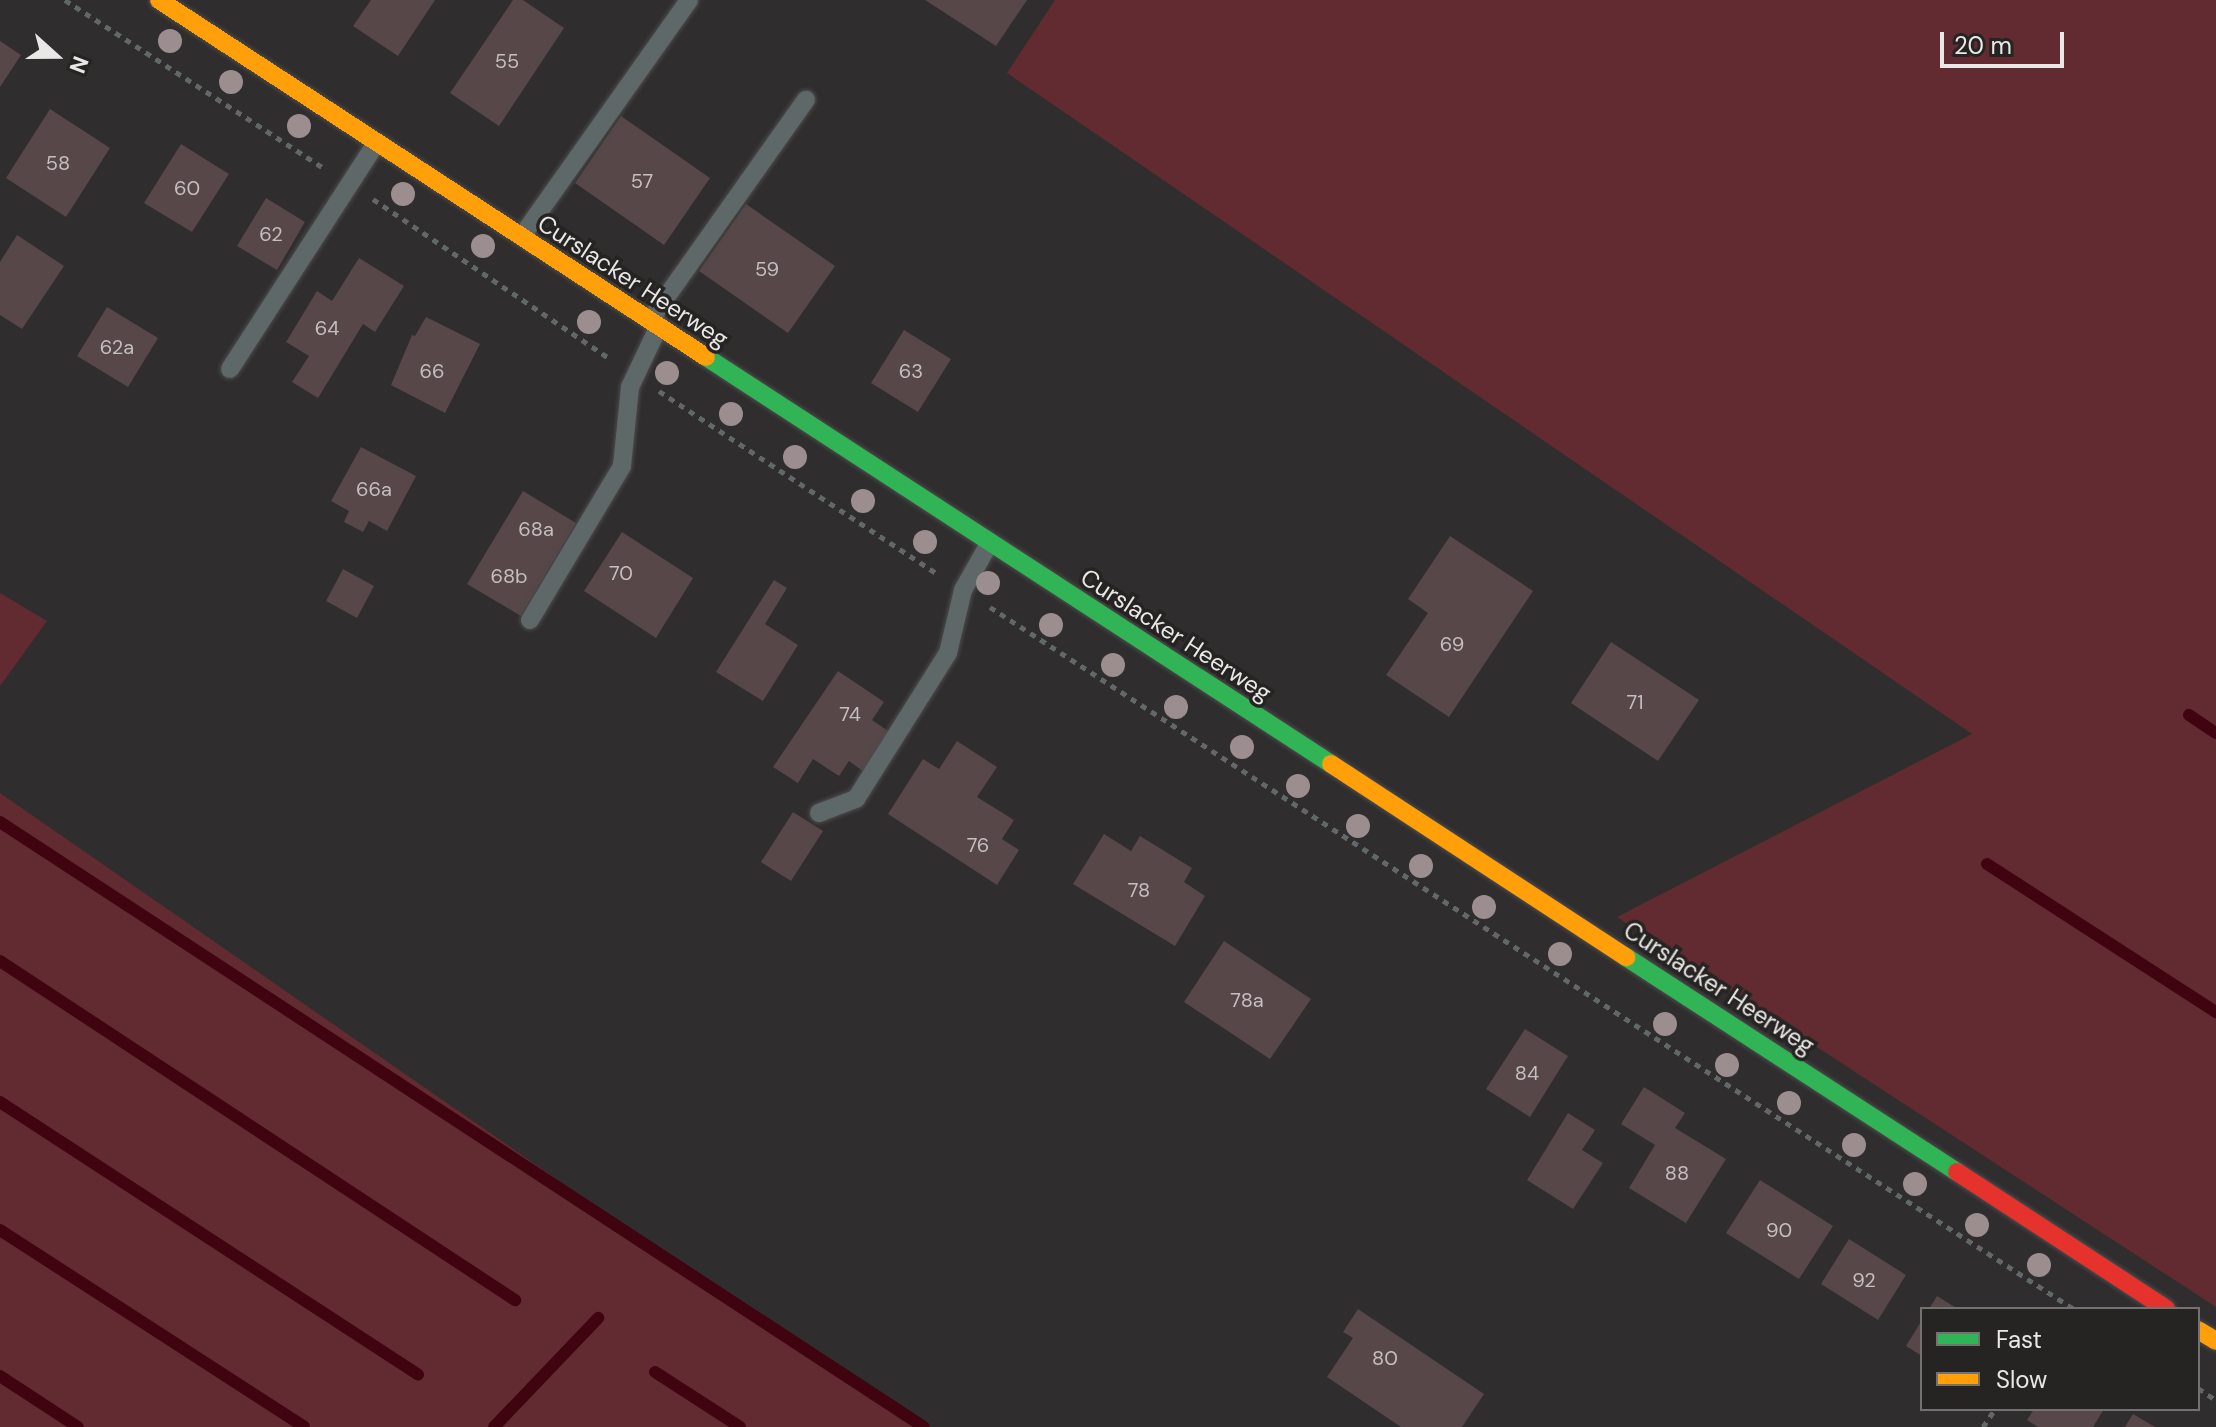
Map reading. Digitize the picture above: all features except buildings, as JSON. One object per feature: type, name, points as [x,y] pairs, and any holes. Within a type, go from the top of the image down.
[{"type":"main road","name":"Curslacker Heerweg","points":[[159,0],[2163,1307]]},
{"type":"lane","points":[[521,237],[689,0]]},
{"type":"lane","points":[[530,620],[622,466],[635,376],[655,323],[806,100]]},
{"type":"lane","points":[[230,369],[377,142]]},
{"type":"lane","points":[[819,813],[856,799],[948,653],[963,590],[990,542]]},
{"type":"path","points":[[65,0],[963,590],[2071,1307]]},
{"type":"shaded area","points":[[1055,0],[2216,0],[2216,1307],[1617,917],[1972,734],[1007,73]]},
{"type":"shaded area","points":[[0,593],[47,621],[0,686]]},
{"type":"shaded area","points":[[0,793],[914,1427],[0,1427]]},
{"type":"waterway","points":[[2189,715],[2216,733]]},
{"type":"waterway","points":[[0,822],[924,1427]]},
{"type":"waterway","points":[[1987,864],[2216,1012]]},
{"type":"waterway","points":[[0,961],[515,1300]]},
{"type":"waterway","points":[[0,1102],[418,1375]]},
{"type":"waterway","points":[[0,1230],[304,1427]]},
{"type":"waterway","points":[[494,1427],[598,1318]]},
{"type":"waterway","points":[[655,1372],[740,1427]]},
{"type":"waterway","points":[[0,1376],[78,1427]]},
{"type":"traffic: fast","points":[[706,357],[1331,764]]},
{"type":"traffic: fast","points":[[1626,957],[1957,1172]]},
{"type":"traffic: slow","points":[[159,0],[706,357]]},
{"type":"traffic: slow","points":[[1331,764],[1626,957]]},
{"type":"traffic: slow","points":[[2200,1331],[2216,1341]]},
{"type":"traffic: jam","points":[[1957,1172],[2163,1307]]}]
